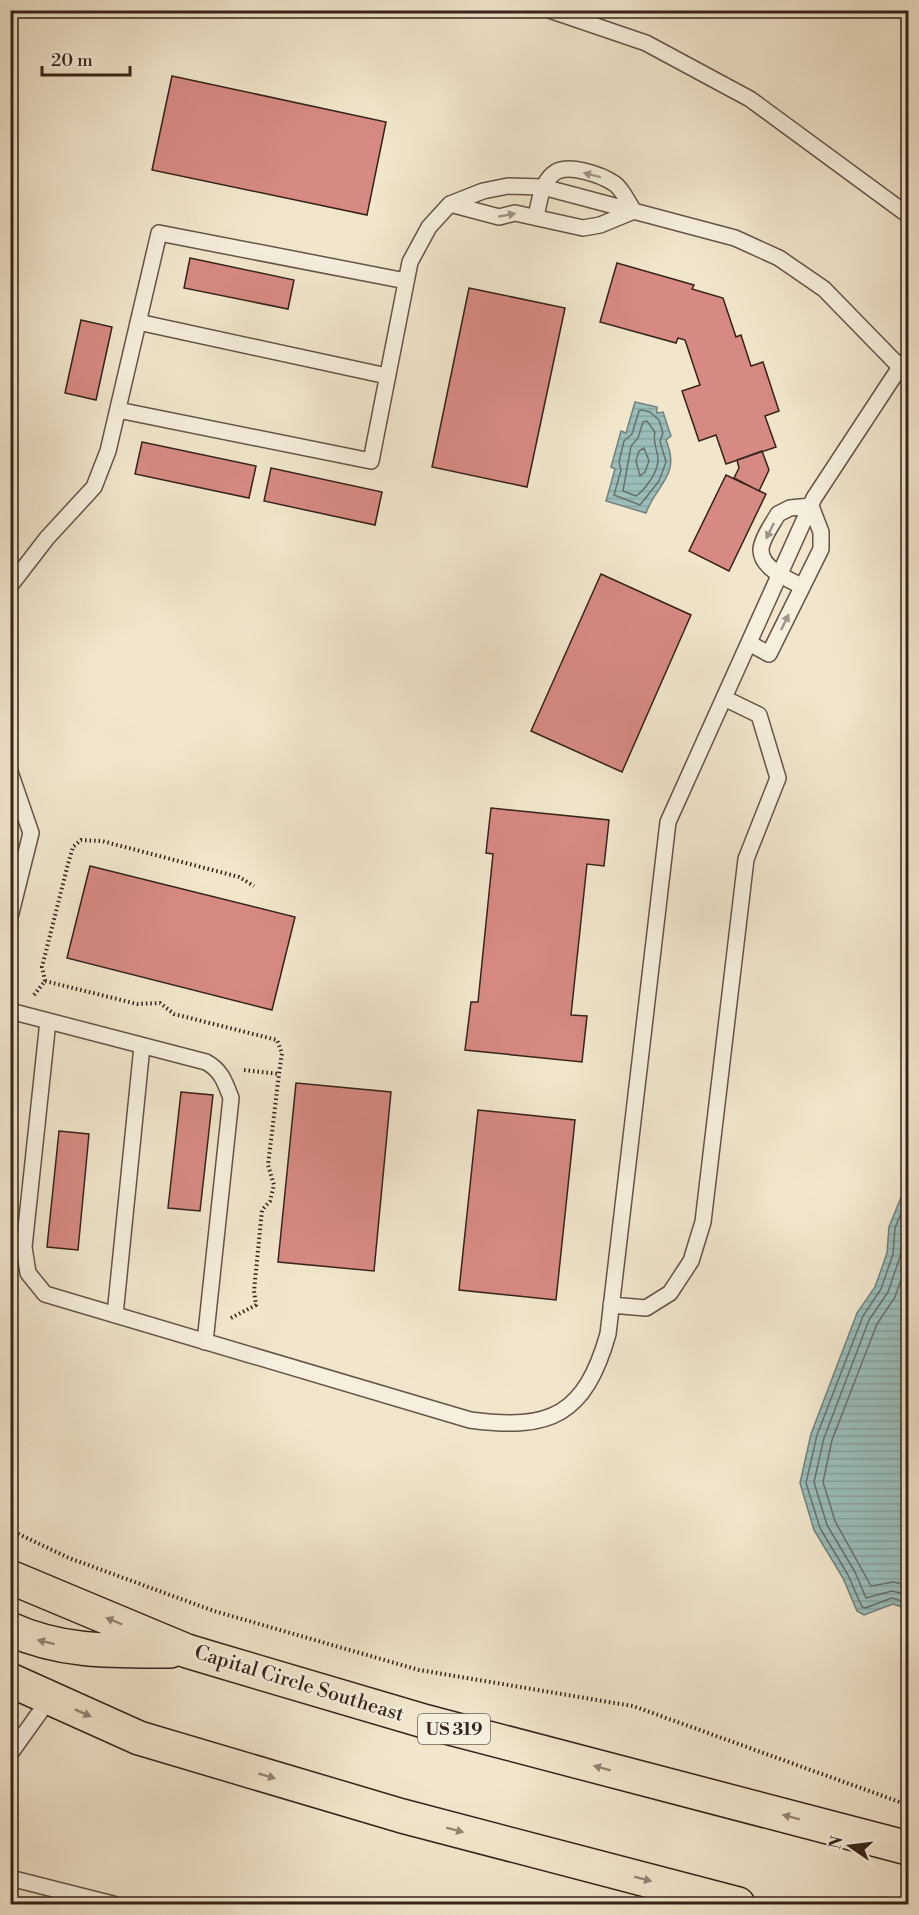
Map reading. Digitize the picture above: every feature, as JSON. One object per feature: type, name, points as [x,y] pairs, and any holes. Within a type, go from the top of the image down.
[{"type":"main road","name":"Capital Circle Southeast","points":[[10,1578],[187,1651],[426,1722],[909,1848]]},
{"type":"main road","points":[[10,1629],[40,1642],[91,1650],[187,1651]]},
{"type":"main road","points":[[10,1680],[150,1742],[402,1816],[738,1905]]},
{"type":"lane","points":[[549,10],[646,43],[750,99],[909,215]]},
{"type":"lane","points":[[536,217],[543,187],[553,174],[564,168],[601,177],[617,185],[634,211]]},
{"type":"lane","points":[[48,1021],[24,1247],[28,1273],[45,1294],[470,1420],[505,1425],[532,1423],[553,1416],[575,1402],[589,1385],[599,1365],[608,1334],[668,822],[811,506],[906,364],[824,289],[779,258],[735,238],[543,187],[508,186],[483,191],[450,204],[429,227],[410,262],[371,461],[118,410]]},
{"type":"lane","points":[[450,204],[499,217],[515,213],[583,228],[600,225],[634,211]]},
{"type":"lane","points":[[10,586],[47,538],[94,487],[108,451],[159,233],[406,281]]},
{"type":"lane","points":[[138,322],[387,376]]},
{"type":"lane","points":[[802,586],[780,575],[764,558],[761,548],[778,514],[790,508],[811,506]]},
{"type":"lane","points":[[749,643],[770,654],[820,549],[821,532],[811,506]]},
{"type":"lane","points":[[611,1305],[646,1308],[670,1293],[691,1261],[703,1222],[746,859],[778,778],[759,715],[724,698]]},
{"type":"lane","points":[[10,772],[31,833],[10,917]]},
{"type":"lane","points":[[17,1013],[206,1062],[216,1067],[231,1098],[211,1343]]},
{"type":"lane","points":[[115,1315],[142,1046]]},
{"type":"lane","points":[[10,1754],[50,1698]]},
{"type":"lane","points":[[10,1878],[113,1905]]},
{"type":"path","points":[[45,981],[42,967],[68,864],[73,847],[81,840],[102,841],[239,877],[254,886]]},
{"type":"path","points":[[17,1013],[45,981]]},
{"type":"path","points":[[45,981],[137,1004],[160,1003],[174,1014],[277,1041],[282,1053],[268,1165],[274,1185],[270,1201],[261,1210],[254,1291],[256,1305],[232,1316],[211,1343]]},
{"type":"path","points":[[216,1067],[279,1074]]},
{"type":"path","points":[[10,1530],[69,1558],[214,1611],[419,1670],[633,1706],[909,1805]]},
{"type":"water","points":[[635,402],[657,407],[657,413],[663,412],[671,436],[666,440],[671,462],[669,471],[646,513],[606,501],[615,469],[611,467],[621,431],[626,433]]},
{"type":"water","points":[[908,1180],[908,1609],[893,1604],[864,1615],[857,1611],[843,1578],[814,1530],[800,1483],[811,1434],[857,1313],[875,1287],[887,1253],[889,1227]]},
{"type":"building","points":[[172,76],[386,122],[367,215],[152,170]]},
{"type":"building","points":[[190,258],[294,280],[288,309],[184,288]]},
{"type":"building","points":[[617,263],[694,285],[692,289],[723,298],[736,337],[741,335],[751,366],[763,362],[779,411],[765,416],[776,447],[726,464],[716,435],[699,441],[682,391],[700,385],[685,340],[678,338],[676,343],[600,322]]},
{"type":"building","points":[[469,288],[565,308],[527,487],[432,467]]},
{"type":"building","points":[[81,320],[112,327],[96,400],[65,393]]},
{"type":"building","points":[[142,442],[256,466],[249,498],[135,474]]},
{"type":"building","points":[[762,451],[769,470],[759,491],[734,478],[739,468],[737,460]]},
{"type":"building","points":[[271,468],[382,492],[375,525],[264,501]]},
{"type":"building","points":[[726,475],[766,494],[729,571],[689,551]]},
{"type":"building","points":[[601,574],[691,615],[622,772],[531,731]]},
{"type":"building","points":[[491,808],[609,820],[604,866],[587,864],[571,1015],[587,1016],[582,1062],[465,1050],[471,1002],[478,1002],[493,854],[486,853]]},
{"type":"building","points":[[90,866],[295,917],[272,1010],[67,958]]},
{"type":"building","points":[[296,1083],[391,1092],[374,1271],[278,1262]]},
{"type":"building","points":[[181,1092],[213,1095],[200,1211],[168,1208]]},
{"type":"building","points":[[478,1110],[575,1120],[556,1300],[459,1290]]},
{"type":"building","points":[[59,1131],[89,1134],[78,1250],[47,1247]]}]
